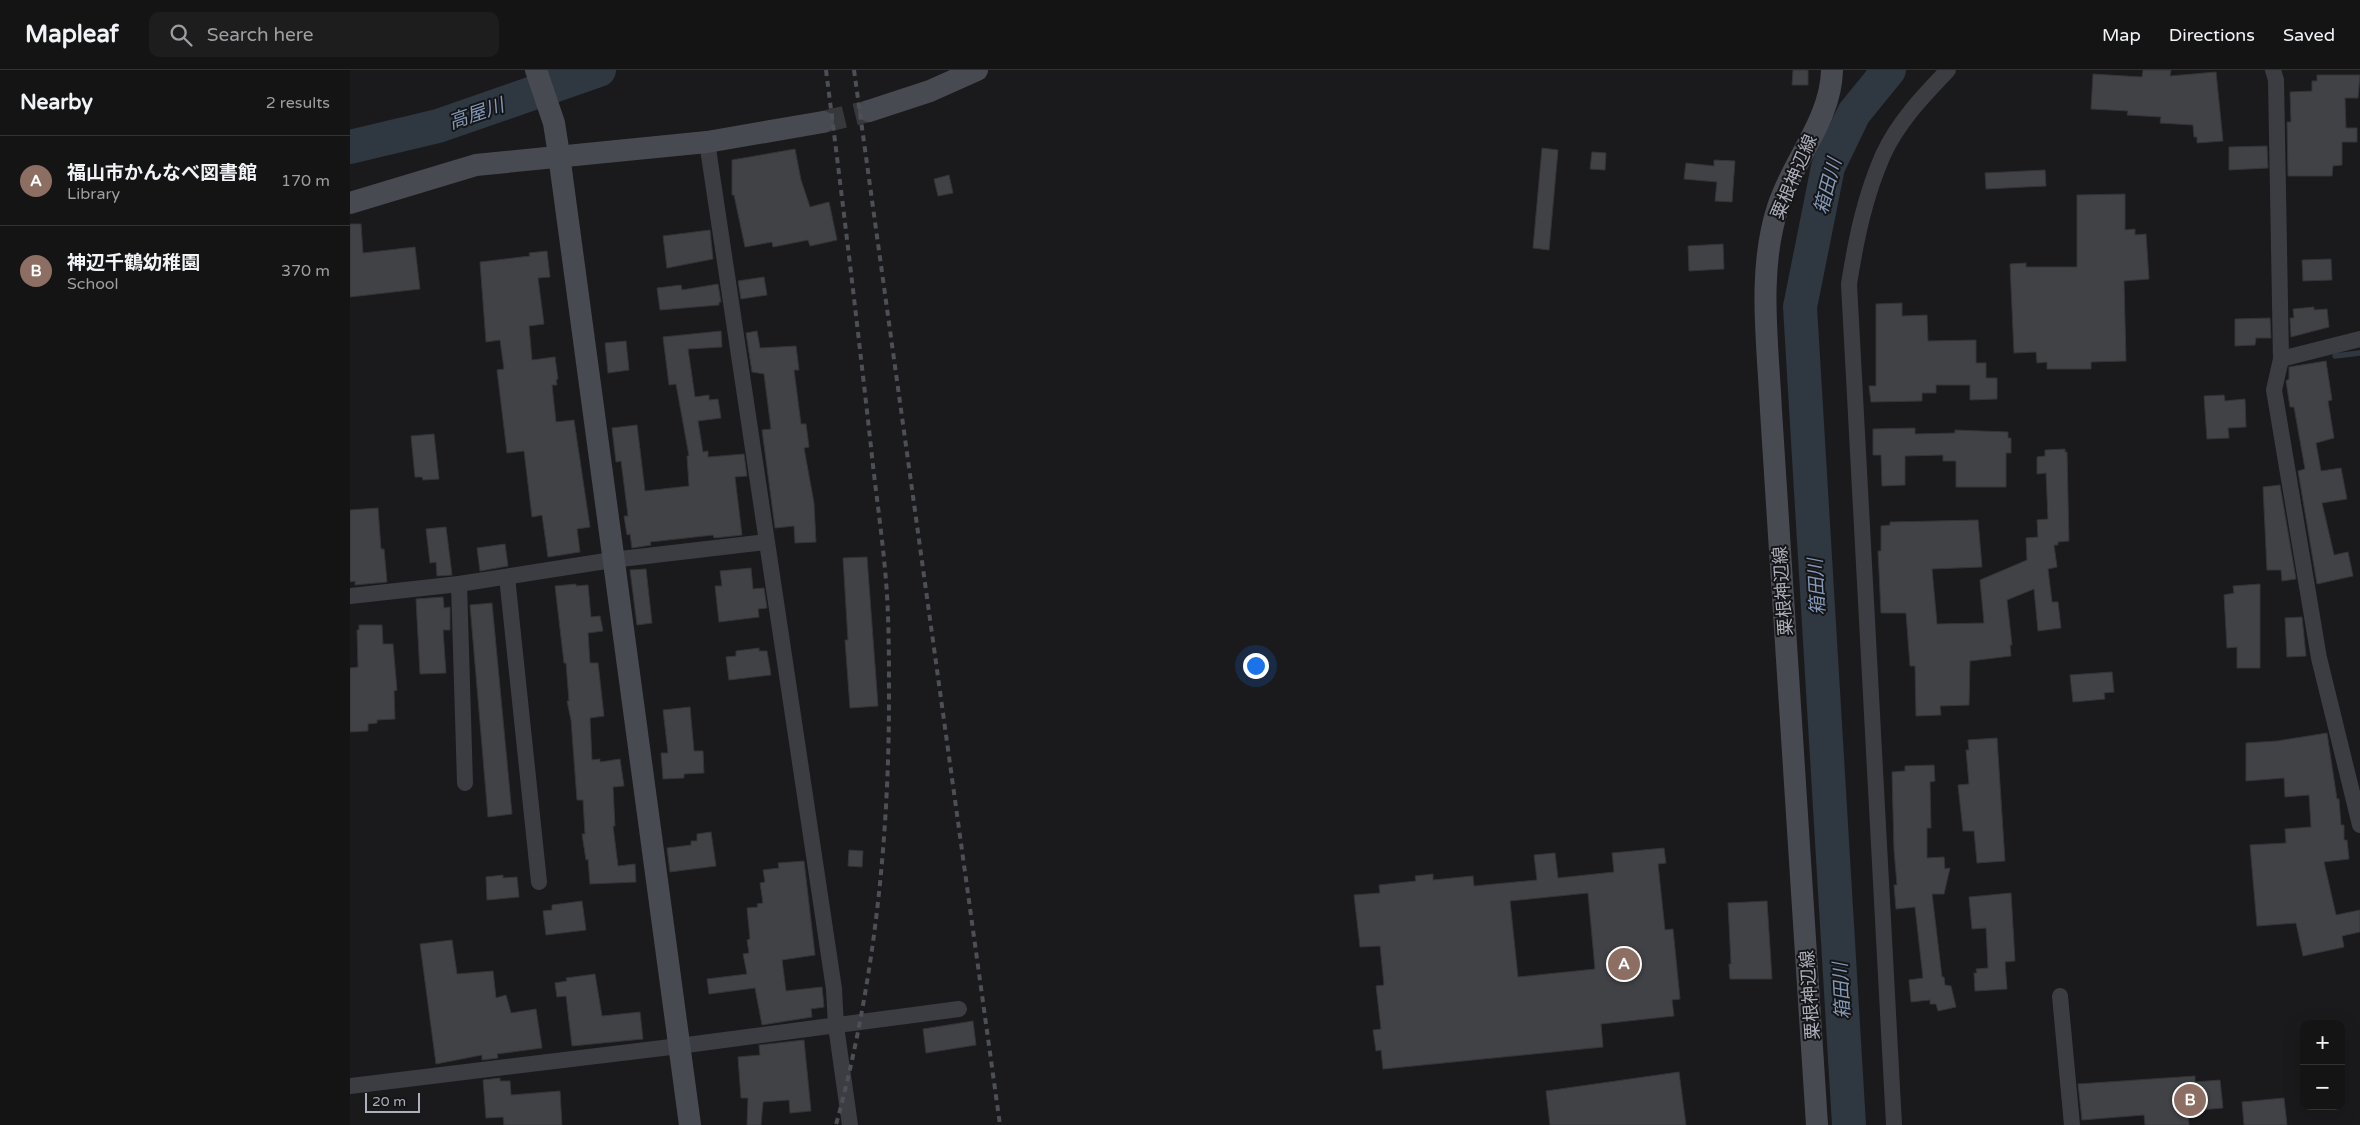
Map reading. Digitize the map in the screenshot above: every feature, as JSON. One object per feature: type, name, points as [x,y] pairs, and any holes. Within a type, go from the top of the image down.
[{"type":"street","points":[[536,70],[554,123],[559,155],[612,560],[644,774],[690,1125]]},
{"type":"street","points":[[870,111],[930,92],[977,70]]},
{"type":"street","name":"粟根神辺線","points":[[1818,1125],[1771,411],[1767,262],[1778,206],[1810,137],[1824,112],[1832,70]]},
{"type":"street","points":[[1894,1125],[1849,284],[1859,224],[1884,154],[1916,103],[1948,70]]},
{"type":"street","points":[[2272,70],[2276,80],[2281,359],[2274,390],[2319,658],[2360,825]]},
{"type":"street","points":[[350,204],[476,165],[559,155],[707,142],[823,122]]},
{"type":"street","points":[[707,142],[833,980],[836,1026],[850,1125]]},
{"type":"street","points":[[2281,359],[2360,339]]},
{"type":"street","points":[[350,596],[459,584],[612,560],[766,542]]},
{"type":"street","points":[[507,577],[539,882]]},
{"type":"street","points":[[459,584],[465,783]]},
{"type":"street","points":[[2060,996],[2072,1125]]},
{"type":"street","points":[[350,1086],[836,1026],[959,1008]]},
{"type":"building","points":[[1793,70],[1808,70],[1808,85],[1792,85]]},
{"type":"building","points":[[2143,70],[2171,70],[2170,76],[2216,72],[2223,141],[2197,143],[2197,137],[2194,137],[2193,125],[2160,123],[2161,117],[2127,115],[2128,111],[2091,109],[2093,74],[2142,77]]},
{"type":"building","points":[[2317,75],[2360,75],[2358,98],[2345,98],[2346,128],[2357,128],[2357,142],[2342,142],[2342,165],[2333,166],[2332,176],[2288,176],[2287,122],[2291,122],[2290,92],[2312,91],[2312,81],[2317,81]]},
{"type":"building","points":[[2267,146],[2268,168],[2229,170],[2229,147]]},
{"type":"building","points":[[1542,148],[1558,150],[1549,250],[1533,248]]},
{"type":"building","points":[[795,149],[801,180],[810,207],[829,202],[837,240],[810,246],[808,240],[773,247],[772,242],[745,247],[734,195],[732,195],[732,160]]},
{"type":"building","points":[[1592,152],[1606,153],[1605,170],[1590,169]]},
{"type":"building","points":[[1714,160],[1735,161],[1732,202],[1715,201],[1717,182],[1684,179],[1686,163],[1714,166]]},
{"type":"building","points":[[2045,170],[2046,186],[1986,189],[1985,173]]},
{"type":"building","points":[[949,175],[953,193],[938,196],[934,179]]},
{"type":"building","points":[[2125,194],[2125,230],[2135,229],[2135,235],[2146,234],[2149,279],[2124,281],[2126,361],[2091,362],[2091,369],[2047,369],[2047,362],[2037,363],[2036,352],[2014,353],[2010,264],[2026,263],[2026,267],[2077,267],[2077,195]]},
{"type":"building","points":[[350,224],[361,224],[363,253],[415,247],[420,289],[350,297]]},
{"type":"building","points":[[710,230],[713,259],[667,268],[663,236]]},
{"type":"building","points":[[1723,244],[1724,269],[1689,271],[1688,246]]},
{"type":"building","points":[[547,251],[550,277],[538,278],[544,324],[529,326],[532,360],[555,357],[558,379],[556,380],[557,385],[552,385],[556,422],[574,420],[590,527],[577,529],[580,552],[548,557],[542,515],[532,517],[524,451],[507,453],[497,370],[504,369],[500,340],[486,342],[480,262],[530,256],[529,253]]},
{"type":"building","points":[[2331,259],[2332,280],[2303,281],[2302,260]]},
{"type":"building","points":[[764,277],[767,295],[741,299],[738,281]]},
{"type":"building","points":[[718,284],[721,302],[719,302],[719,305],[660,310],[657,288],[681,285],[682,290]]},
{"type":"building","points":[[1902,303],[1902,316],[1927,315],[1928,341],[1976,340],[1976,363],[1986,363],[1986,378],[1997,378],[1997,399],[1970,400],[1970,385],[1936,385],[1936,393],[1922,393],[1922,401],[1871,402],[1869,386],[1876,386],[1876,304]]},
{"type":"building","points":[[2314,307],[2314,310],[2327,309],[2329,327],[2291,337],[2290,318],[2294,318],[2293,309]]},
{"type":"building","points":[[2270,318],[2271,338],[2256,338],[2255,345],[2235,346],[2235,319]]},
{"type":"building","points":[[721,331],[722,347],[688,349],[695,397],[709,395],[709,400],[718,399],[721,418],[698,421],[703,452],[708,451],[708,457],[744,454],[747,476],[735,477],[742,535],[714,538],[713,535],[650,542],[651,545],[632,548],[630,534],[627,535],[624,516],[628,516],[621,461],[616,462],[612,428],[637,425],[645,491],[689,486],[687,456],[689,456],[676,384],[669,385],[663,337]]},
{"type":"building","points":[[757,331],[760,348],[796,346],[799,370],[794,370],[801,424],[806,424],[809,447],[804,448],[814,503],[816,542],[795,543],[794,526],[775,528],[762,430],[771,429],[764,374],[752,372],[746,333]]},
{"type":"building","points":[[626,341],[629,370],[608,373],[605,343]]},
{"type":"building","points":[[2326,361],[2332,400],[2328,401],[2334,438],[2316,443],[2321,471],[2341,468],[2347,499],[2322,503],[2334,555],[2348,552],[2353,576],[2317,584],[2298,471],[2305,469],[2294,407],[2290,407],[2286,381],[2289,379],[2289,367]]},
{"type":"building","points":[[2224,395],[2225,401],[2245,399],[2246,427],[2228,428],[2229,438],[2207,439],[2204,396]]},
{"type":"building","points":[[1915,428],[1915,434],[1955,433],[1955,430],[2008,432],[2008,438],[2011,438],[2011,453],[2006,453],[2006,487],[1956,487],[1956,461],[1943,461],[1943,455],[1905,456],[1905,485],[1882,486],[1881,455],[1873,455],[1873,429]]},
{"type":"building","points":[[434,434],[439,479],[423,480],[422,477],[415,477],[411,436]]},
{"type":"building","points":[[2065,449],[2065,452],[2067,452],[2069,541],[2058,542],[2058,545],[2054,545],[2057,567],[2048,569],[2052,602],[2058,602],[2061,628],[2038,631],[2034,589],[2007,600],[2012,645],[2010,645],[2011,656],[1970,661],[1969,705],[1940,706],[1941,715],[1916,716],[1915,666],[1910,666],[1906,613],[1881,613],[1878,551],[1881,551],[1881,526],[1890,525],[1890,522],[1978,520],[1982,567],[1932,569],[1937,624],[1984,623],[1980,580],[2027,560],[2026,538],[2038,537],[2037,520],[2048,519],[2046,473],[2037,474],[2037,457],[2045,456],[2045,450]]},
{"type":"building","points":[[2280,485],[2296,579],[2282,581],[2281,570],[2267,570],[2263,487]]},
{"type":"building","points":[[378,508],[381,549],[384,549],[387,582],[355,585],[355,581],[350,582],[350,510]]},
{"type":"building","points":[[446,527],[452,575],[437,576],[436,562],[430,563],[426,529]]},
{"type":"building","points":[[505,544],[508,566],[480,571],[477,548]]},
{"type":"building","points":[[867,557],[878,706],[850,708],[845,640],[848,640],[843,558]]},
{"type":"building","points":[[751,568],[753,589],[764,588],[767,608],[758,609],[759,617],[719,622],[715,586],[722,586],[720,571]]},
{"type":"building","points":[[646,569],[652,623],[637,625],[630,570]]},
{"type":"building","points":[[576,584],[576,586],[588,585],[591,617],[600,616],[603,631],[588,633],[590,663],[598,663],[604,716],[590,718],[592,760],[600,759],[600,762],[620,759],[624,786],[613,787],[615,826],[613,826],[618,866],[635,864],[636,882],[590,884],[588,859],[586,860],[582,834],[585,834],[583,800],[577,800],[571,720],[567,701],[569,701],[566,663],[564,663],[555,586]]},
{"type":"building","points":[[2260,584],[2260,668],[2237,668],[2237,647],[2227,648],[2224,595],[2234,593],[2233,586]]},
{"type":"building","points":[[443,597],[444,608],[450,607],[450,630],[443,630],[446,673],[420,674],[416,599]]},
{"type":"building","points":[[492,603],[512,814],[488,817],[470,605]]},
{"type":"building","points":[[2302,617],[2306,656],[2287,657],[2285,618]]},
{"type":"building","points":[[359,625],[382,625],[383,644],[393,644],[397,690],[394,691],[395,719],[377,720],[377,723],[368,724],[368,731],[350,732],[350,668],[358,667],[357,630],[359,630]]},
{"type":"building","points":[[759,648],[759,651],[767,651],[771,675],[729,680],[726,657],[736,656],[736,651]]},
{"type":"building","points":[[2112,672],[2114,692],[2104,693],[2105,699],[2073,702],[2070,675]]},
{"type":"building","points":[[690,707],[694,751],[703,751],[704,773],[684,774],[684,778],[663,779],[661,753],[668,753],[663,710]]},
{"type":"building","points":[[2327,733],[2337,799],[2339,799],[2341,825],[2344,825],[2344,840],[2347,840],[2349,859],[2324,862],[2336,915],[2360,910],[2360,932],[2342,936],[2344,947],[2303,956],[2296,923],[2257,926],[2250,845],[2286,843],[2285,829],[2311,827],[2309,795],[2285,797],[2284,778],[2246,781],[2246,743],[2277,741]]},
{"type":"building","points":[[1997,738],[2005,861],[1977,863],[1974,831],[1963,831],[1958,785],[1969,784],[1966,750],[1969,750],[1968,740]]},
{"type":"building","points":[[1934,765],[1935,781],[1930,782],[1931,828],[1927,828],[1927,858],[1944,857],[1945,869],[1950,868],[1944,894],[1932,894],[1942,977],[1944,977],[1945,985],[1951,986],[1956,1007],[1938,1011],[1936,1004],[1930,1004],[1930,1000],[1911,1002],[1909,980],[1923,978],[1915,907],[1896,909],[1894,885],[1897,885],[1892,772],[1905,771],[1905,766]]},
{"type":"building","points":[[711,832],[716,866],[670,872],[667,848],[691,845],[691,841],[697,841],[697,834]]},
{"type":"building","points":[[1664,848],[1666,863],[1658,864],[1665,930],[1673,929],[1680,999],[1672,1000],[1674,1016],[1601,1024],[1603,1047],[1383,1069],[1381,1050],[1376,1051],[1373,1030],[1381,1029],[1376,986],[1384,985],[1380,946],[1360,947],[1354,895],[1380,893],[1379,885],[1416,881],[1415,876],[1433,874],[1433,880],[1473,876],[1474,886],[1537,880],[1534,855],[1555,853],[1558,878],[1614,872],[1612,853]],"holes":[[[1588,893],[1595,969],[1518,977],[1510,901]]]},
{"type":"building","points":[[849,850],[863,851],[862,867],[848,866]]},
{"type":"building","points":[[804,861],[815,955],[782,960],[786,991],[822,987],[824,1007],[811,1009],[812,1017],[762,1025],[755,988],[709,994],[707,979],[747,974],[743,954],[749,953],[747,940],[750,939],[747,908],[758,907],[757,904],[763,903],[760,883],[765,882],[763,870],[779,868],[778,863]]},
{"type":"building","points":[[503,875],[503,878],[517,877],[519,897],[487,900],[486,877]]},
{"type":"building","points":[[2011,893],[2015,961],[2005,962],[2007,989],[1975,991],[1974,973],[1977,973],[1976,969],[1988,968],[1986,928],[1972,929],[1969,897]]},
{"type":"building","points":[[582,901],[586,930],[546,935],[543,911],[552,910],[552,905]]},
{"type":"building","points":[[1767,901],[1772,979],[1730,979],[1728,903]]},
{"type":"building","points":[[452,940],[457,974],[493,971],[496,998],[506,995],[511,1013],[536,1009],[542,1048],[497,1054],[498,1058],[482,1060],[482,1055],[436,1064],[420,944]]},
{"type":"building","points":[[595,974],[602,1016],[640,1012],[643,1039],[572,1046],[566,996],[557,997],[555,983],[567,981],[566,978]]},
{"type":"building","points":[[973,1021],[976,1045],[926,1053],[923,1029]]},
{"type":"building","points":[[804,1040],[811,1111],[790,1113],[789,1100],[763,1102],[761,1125],[747,1125],[748,1098],[741,1098],[738,1057],[760,1055],[759,1045]]},
{"type":"building","points":[[1679,1072],[1686,1125],[1550,1125],[1546,1091]]},
{"type":"building","points":[[2195,1076],[2195,1082],[2220,1080],[2223,1108],[2188,1111],[2189,1125],[2145,1125],[2144,1115],[2082,1120],[2078,1084]]},
{"type":"building","points":[[500,1078],[500,1081],[510,1081],[511,1095],[560,1091],[562,1125],[504,1125],[503,1117],[486,1118],[483,1080]]},
{"type":"building","points":[[2284,1098],[2287,1125],[2244,1125],[2242,1102]]},
{"type":"waterway","name":"高屋川","points":[[350,147],[438,126],[599,70]]},
{"type":"waterway","name":"箱田川","points":[[1849,1125],[1800,307],[1828,167],[1854,113],[1889,70]]},
{"type":"waterway","points":[[2335,356],[2360,353]]},
{"type":"tunnel","points":[[823,122],[869,111]]},
{"type":"railway","points":[[826,70],[884,558],[888,608],[889,659],[886,805],[877,913],[860,1020],[836,1125]]},
{"type":"railway","points":[[854,70],[1000,1125]]},
{"type":"place","name":"福山市かんなべ図書館","points":[[1624,964]]},
{"type":"place","name":"神辺千鶴幼稚園","points":[[2190,1100]]}]
